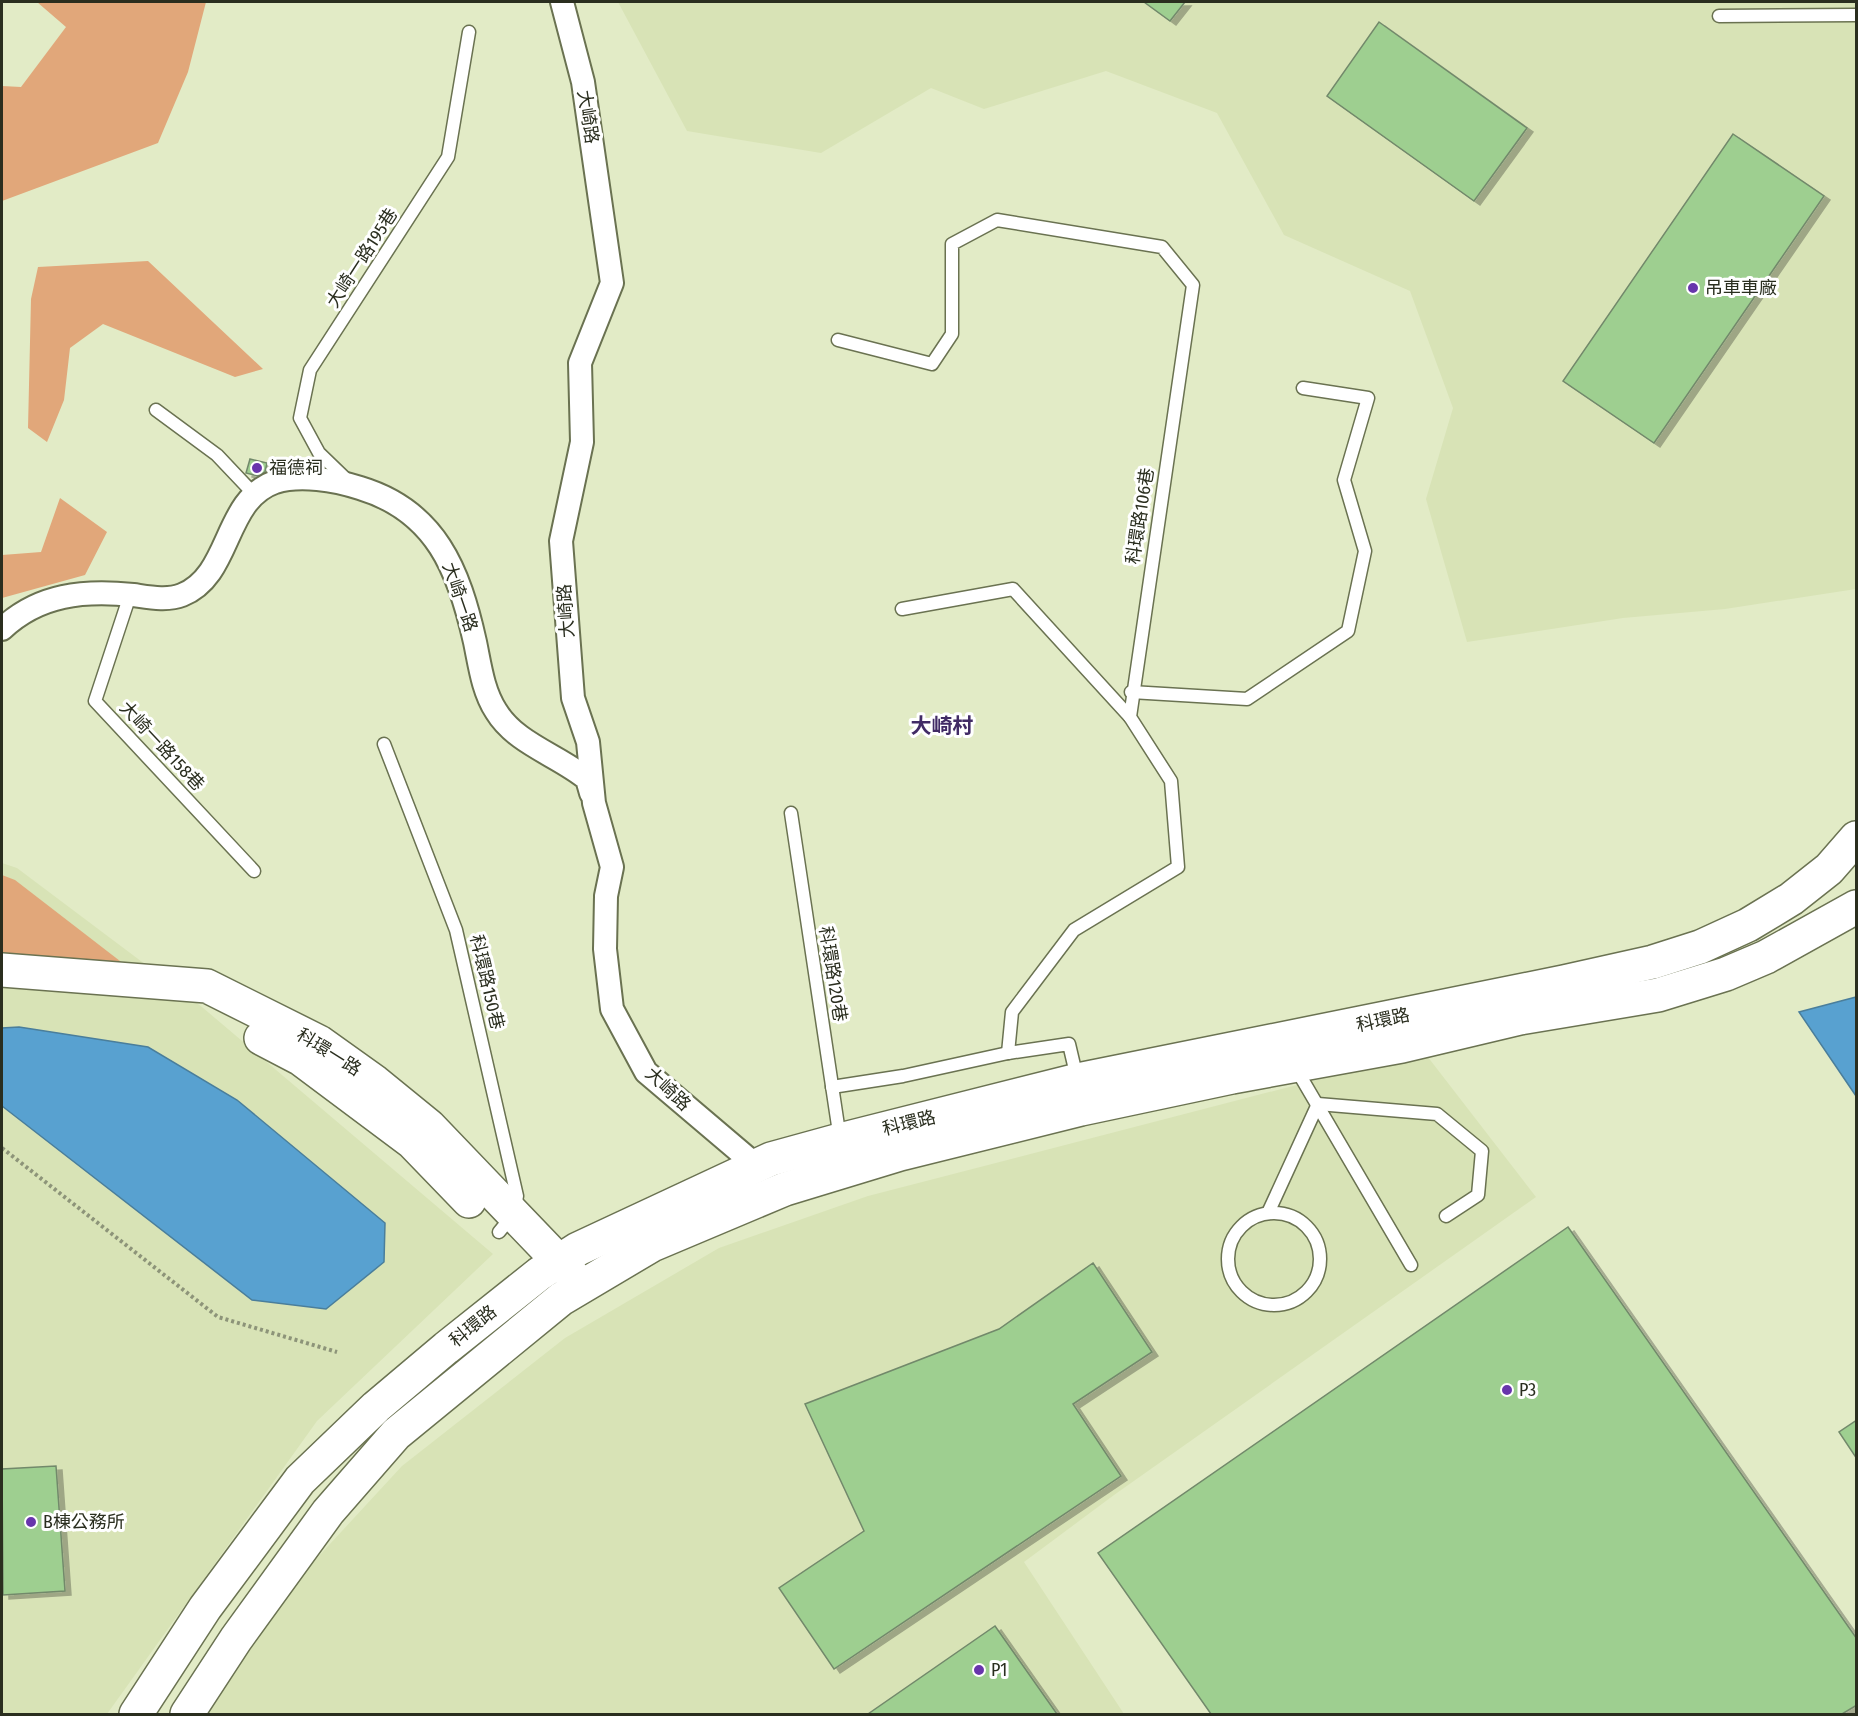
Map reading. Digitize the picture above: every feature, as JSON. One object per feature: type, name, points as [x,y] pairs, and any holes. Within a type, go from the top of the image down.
[{"type":"street","name":"大崎路","points":[[562,2],[583,82],[612,283],[580,363],[582,442],[561,542],[573,698],[588,742],[594,803],[612,867],[606,896],[605,949],[612,1009],[646,1072],[758,1167]]},
{"type":"street","name":"大崎一路","points":[[2,629],[15,617],[38,603],[65,595],[93,592],[163,598],[181,595],[196,587],[209,573],[240,512],[254,494],[274,482],[300,478],[353,486],[399,504],[418,518],[441,547],[459,586],[485,688],[497,714],[517,735],[586,778],[594,803]]},
{"type":"street","name":"科環路","points":[[136,1714],[205,1608],[300,1480],[376,1407],[548,1267],[641,1219],[758,1167],[771,1159],[840,1140],[1292,1052],[1564,982],[1653,962],[1700,947],[1748,925],[1799,893],[1829,869],[1857,838]]},
{"type":"street","name":"科環路","points":[[1292,1052],[1402,1046],[1520,1018],[1658,995],[1726,974],[1766,957],[1857,907]]},
{"type":"street","name":"科環一路","points":[[2,970],[207,986],[319,1042],[375,1082],[429,1126],[506,1223],[572,1292]]},
{"type":"street","name":"科環一路","points":[[2,990],[202,1007],[301,1059],[412,1142],[506,1223]]},
{"type":"street","name":"科環路","points":[[187,1714],[236,1639],[328,1512],[396,1434],[572,1292],[652,1245],[785,1189],[900,1154],[1080,1094]]},
{"type":"lane","points":[[1719,16],[1857,15]]},
{"type":"lane","name":"大崎一路195巷","points":[[353,486],[319,453],[300,418],[310,370],[448,157],[468,32]]},
{"type":"lane","name":"科環路106巷","points":[[838,340],[932,364],[952,334],[952,244],[998,220],[1162,248],[1193,285],[1131,692],[1130,717]]},
{"type":"lane","points":[[1131,692],[1247,699],[1348,631],[1365,550],[1344,480],[1368,398],[1303,388]]},
{"type":"lane","points":[[156,410],[218,455],[254,494]]},
{"type":"lane","points":[[902,609],[1013,589],[1130,717],[1171,781],[1178,867],[1074,930],[1012,1012],[1008,1053]]},
{"type":"lane","name":"大崎一路158巷","points":[[129,595],[95,701],[254,871]]},
{"type":"lane","name":"科環路150巷","points":[[384,744],[456,930],[517,1196],[506,1223]]},
{"type":"lane","name":"科環路120巷","points":[[791,813],[840,1140]]},
{"type":"lane","points":[[832,1087],[903,1076],[1008,1053],[1069,1044],[1080,1094]]},
{"type":"lane","points":[[1292,1052],[1318,1104],[1411,1265]]},
{"type":"lane","points":[[1268,1213],[1290,1216],[1308,1228],[1316,1240],[1320,1254],[1319,1269],[1314,1282],[1305,1294],[1292,1302],[1278,1305],[1262,1304],[1248,1297],[1236,1286],[1229,1271],[1228,1256],[1232,1240],[1240,1227],[1253,1218],[1268,1213],[1318,1104]]},
{"type":"lane","points":[[1318,1104],[1437,1114],[1482,1151],[1478,1195],[1446,1216]]},
{"type":"path","points":[[2,1148],[218,1317],[337,1352]]},
{"type":"shaded area","points":[[37,2],[206,2],[188,72],[158,143],[2,201],[2,86],[21,87],[66,27]]},
{"type":"shaded area","points":[[618,2],[1856,2],[1856,589],[1725,609],[1623,618],[1467,642],[1426,499],[1453,408],[1410,291],[1284,235],[1217,113],[1106,71],[984,109],[931,88],[821,153],[687,131]]},
{"type":"shaded area","points":[[148,261],[263,369],[235,377],[103,324],[70,348],[64,400],[47,442],[28,428],[31,299],[38,267]]},
{"type":"shaded area","points":[[60,498],[107,532],[85,575],[2,598],[2,555],[41,552]]},
{"type":"shaded area","points":[[2,863],[17,868],[202,1007],[493,1254],[317,1421],[107,1714],[2,1714]]},
{"type":"shaded area","points":[[2,875],[15,880],[142,978],[2,962]]},
{"type":"shaded area","points":[[1424,1052],[1536,1197],[1114,1495],[1024,1562],[1124,1714],[206,1714],[294,1583],[402,1466],[565,1338],[719,1248],[868,1196]]},
{"type":"water","points":[[1856,997],[1856,1096],[1799,1012]]},
{"type":"water","points":[[19,1027],[148,1047],[237,1100],[385,1223],[384,1262],[326,1309],[252,1300],[2,1106],[2,1028]]},
{"type":"building","points":[[1144,2],[1185,2],[1170,21]]},
{"type":"building","points":[[1379,22],[1527,128],[1474,201],[1327,96]]},
{"type":"building","name":"吊車車廠","points":[[1733,134],[1824,196],[1654,443],[1563,381]]},
{"type":"building","name":"福德祠","points":[[250,459],[267,463],[265,472],[258,476],[246,473]]},
{"type":"building","name":"P3","points":[[1568,1227],[1857,1639],[1857,1705],[1842,1714],[1211,1714],[1098,1553]]},
{"type":"building","points":[[1093,1263],[1152,1352],[1073,1404],[1121,1476],[834,1669],[779,1588],[864,1531],[805,1404],[999,1329]]},
{"type":"building","points":[[1857,1420],[1857,1459],[1839,1432]]},
{"type":"building","name":"B棟公務所","points":[[56,1466],[65,1591],[3,1595],[2,1469]]},
{"type":"building","name":"P1","points":[[995,1626],[1057,1714],[868,1714]]},
{"type":"place","name":"吊車車廠","points":[[1693,288]]},
{"type":"place","name":"福德祠","points":[[257,468]]},
{"type":"place","name":"P3","points":[[1507,1390]]},
{"type":"place","name":"B棟公務所","points":[[31,1522]]},
{"type":"place","name":"P1","points":[[979,1670]]},
{"type":"district","name":"大崎村","points":[[942,726]]}]
